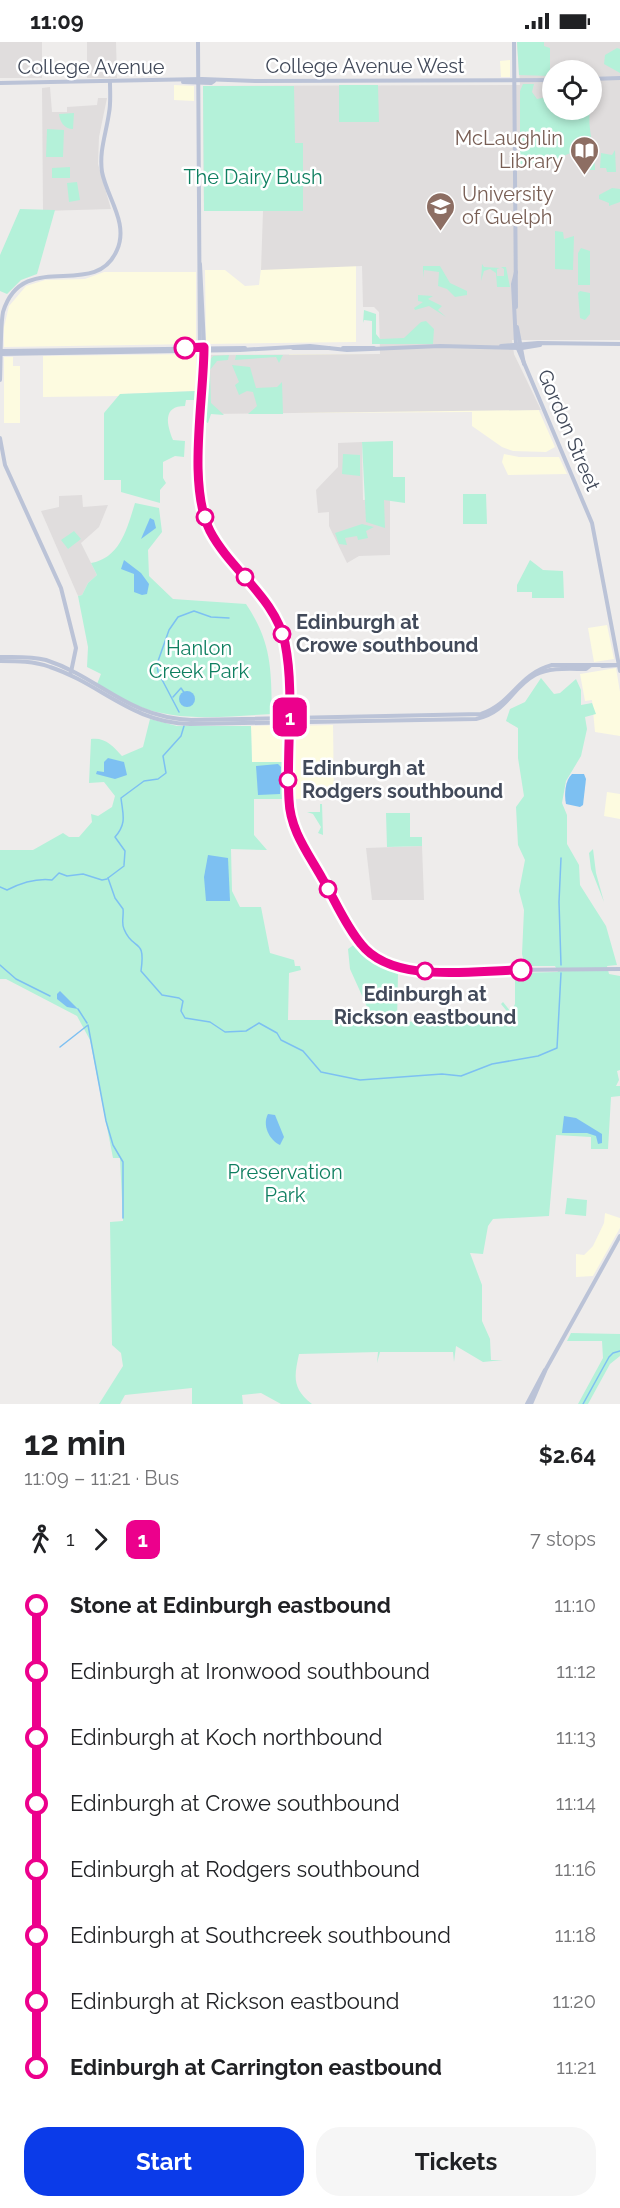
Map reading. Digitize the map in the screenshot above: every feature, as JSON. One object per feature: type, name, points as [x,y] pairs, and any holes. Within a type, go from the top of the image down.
[{"type":"main road","points":[[198,42],[202,349],[199,474],[202,509],[216,541],[260,595],[277,621],[285,649],[289,802],[293,826],[350,929],[373,955],[395,968],[410,971],[620,969]]},
{"type":"main road","name":"Gordon Street","points":[[514,42],[516,272],[513,284],[519,346],[524,365],[576,480],[592,523],[620,667]]},
{"type":"main road","points":[[602,79],[620,78]]},
{"type":"main road","name":"College Avenue West","points":[[182,81],[542,80]]},
{"type":"main road","name":"College Avenue","points":[[0,82],[182,81]]},
{"type":"main road","points":[[0,380],[0,338],[4,309],[11,296],[21,285],[39,277],[92,273],[106,265],[117,250],[121,236],[120,223],[106,185],[102,164],[102,142],[110,111],[110,82]]},
{"type":"main road","points":[[1,353],[620,344]]},
{"type":"main road","points":[[0,438],[5,465],[60,588],[76,648],[70,673]]},
{"type":"main road","name":"Gordon Street","points":[[617,648],[620,656]]},
{"type":"main road","points":[[0,659],[38,658],[70,673],[133,711],[166,722],[481,714],[498,706],[520,681],[541,668],[552,665],[620,667]]},
{"type":"main road","points":[[529,1404],[541,1374],[546,1369],[620,1236]]},
{"type":"shaded area","points":[[0,42],[42,42],[42,78],[0,78]]},
{"type":"shaded area","points":[[87,42],[116,42],[117,78],[87,78]]},
{"type":"shaded area","name":"University of Guelph","points":[[517,42],[620,42],[620,340],[512,340],[514,354],[541,410],[205,414],[205,355],[380,354],[379,312],[374,307],[363,307],[362,266],[261,270],[263,211],[204,211],[203,86],[520,85]]},
{"type":"shaded area","points":[[510,60],[510,77],[501,77],[500,61]]},
{"type":"shaded area","points":[[174,85],[194,86],[194,101],[174,100]]},
{"type":"shaded area","points":[[50,87],[52,112],[67,112],[67,107],[97,105],[98,98],[107,98],[99,137],[98,164],[111,209],[43,211],[42,88]]},
{"type":"shaded area","points":[[356,212],[356,342],[206,344],[205,270],[225,270],[245,286],[259,285],[263,252]]},
{"type":"shaded area","points":[[104,272],[196,272],[196,344],[4,347],[4,327],[9,306],[26,286],[45,280],[85,279]]},
{"type":"shaded area","points":[[196,354],[196,391],[120,394],[120,396],[43,397],[43,356]]},
{"type":"shaded area","points":[[289,354],[514,354],[555,447],[546,452],[513,451],[502,447],[472,426],[472,412],[289,413]]},
{"type":"shaded area","points":[[4,357],[13,357],[13,366],[20,366],[20,423],[4,423]]},
{"type":"shaded area","points":[[362,442],[363,500],[390,499],[390,555],[359,556],[347,563],[329,526],[329,512],[318,513],[316,490],[338,467],[338,443]]},
{"type":"shaded area","points":[[504,454],[519,457],[559,457],[567,474],[508,475],[502,462]]},
{"type":"shaded area","points":[[82,495],[83,507],[108,505],[99,527],[81,543],[97,575],[88,583],[82,595],[78,596],[41,511],[59,507],[59,496]]},
{"type":"shaded area","points":[[607,625],[614,659],[594,662],[588,628]]},
{"type":"shaded area","points":[[616,668],[620,692],[620,736],[595,732],[592,700],[585,701],[580,674]]},
{"type":"shaded area","points":[[283,725],[284,762],[252,763],[251,726]]},
{"type":"shaded area","points":[[333,725],[334,798],[293,799],[292,726]]},
{"type":"shaded area","points":[[607,792],[620,794],[620,819],[604,816]]},
{"type":"shaded area","points":[[422,846],[424,900],[372,900],[366,848]]},
{"type":"shaded area","points":[[605,1213],[620,1218],[620,1228],[593,1276],[576,1277],[576,1254],[584,1255],[593,1246],[604,1223]]},
{"type":"green space","points":[[517,42],[544,42],[544,46],[550,48],[550,60],[542,60],[542,76],[519,75]]},
{"type":"green space","points":[[617,48],[620,49],[620,73],[604,64],[605,55]]},
{"type":"green space","points":[[523,84],[534,84],[532,92],[537,99],[542,98],[542,120],[590,120],[595,170],[589,170],[582,162],[585,159],[578,150],[551,161],[520,169],[520,91]]},
{"type":"green space","points":[[339,85],[378,85],[379,122],[339,122]]},
{"type":"green space","name":"The Dairy Bush","points":[[203,86],[294,86],[295,143],[303,143],[303,211],[204,211]]},
{"type":"green space","points":[[74,113],[73,129],[67,128],[61,122],[59,114]]},
{"type":"green space","points":[[47,129],[64,130],[63,157],[46,157]]},
{"type":"green space","points":[[615,150],[616,172],[607,172],[606,168],[600,168],[601,153],[612,155]]},
{"type":"green space","points":[[70,167],[70,178],[52,178],[52,168]]},
{"type":"green space","points":[[77,182],[80,200],[69,202],[67,183]]},
{"type":"green space","points":[[612,188],[620,189],[620,202],[609,206],[609,203],[599,199],[599,195]]},
{"type":"green space","points":[[20,209],[55,210],[37,274],[21,280],[7,294],[0,291],[0,255]]},
{"type":"green space","points":[[555,231],[563,232],[564,239],[574,236],[573,270],[555,269]]},
{"type":"green space","points":[[581,248],[590,251],[590,285],[578,285],[578,253]]},
{"type":"green space","points":[[482,264],[484,267],[500,268],[497,269],[497,276],[504,276],[504,269],[501,267],[506,267],[510,287],[497,287],[496,273],[490,269],[484,271],[481,281]]},
{"type":"green space","points":[[423,266],[440,266],[450,283],[467,291],[467,295],[455,297],[447,289],[438,286],[439,272],[424,270],[423,278]]},
{"type":"green space","points":[[580,291],[590,293],[590,314],[585,320],[580,318],[578,293]]},
{"type":"green space","points":[[418,295],[433,296],[428,299],[442,306],[438,310],[446,317],[429,306],[415,310],[414,308],[423,302],[418,301]]},
{"type":"green space","points":[[364,310],[376,314],[376,334],[380,339],[404,338],[421,322],[426,321],[434,329],[433,344],[372,344],[372,321],[364,320],[363,323]]},
{"type":"green space","points":[[229,355],[228,360],[217,361],[210,370],[211,403],[224,415],[211,414],[208,423],[206,422],[207,364],[213,356]]},
{"type":"green space","points":[[236,355],[283,355],[279,363],[276,357],[235,360]]},
{"type":"green space","points":[[232,365],[250,367],[256,388],[277,387],[282,382],[283,414],[248,414],[257,406],[253,392],[247,391],[239,395],[235,385],[239,382]]},
{"type":"green space","points":[[196,391],[196,400],[186,400],[185,406],[173,409],[168,417],[173,440],[185,441],[184,457],[175,456],[163,462],[163,478],[166,483],[160,490],[160,503],[121,492],[121,480],[104,480],[104,413],[120,394]]},
{"type":"green space","points":[[393,441],[393,477],[405,477],[405,503],[384,500],[385,528],[366,522],[362,442]]},
{"type":"green space","points":[[343,454],[360,455],[360,476],[342,474]]},
{"type":"green space","points":[[463,494],[486,494],[487,524],[463,524]]},
{"type":"green space","name":"Hanlon Creek Park","points":[[135,503],[159,508],[162,532],[148,550],[149,576],[173,599],[246,604],[255,618],[265,644],[270,670],[272,714],[221,717],[170,715],[138,706],[97,684],[101,674],[87,667],[88,647],[78,596],[82,595],[88,583],[97,575],[91,563],[109,555],[121,541]]},
{"type":"green space","points":[[362,524],[374,527],[366,531],[368,538],[358,540],[357,536],[345,538],[347,545],[339,544],[335,533]]},
{"type":"green space","points":[[74,531],[81,539],[68,549],[61,540]]},
{"type":"green space","points":[[530,560],[543,570],[563,571],[564,598],[532,598],[532,592],[517,592],[517,585]]},
{"type":"green space","name":"Preservation Park","points":[[541,678],[554,694],[560,693],[576,679],[581,690],[581,705],[592,703],[596,714],[585,717],[587,729],[581,756],[566,781],[562,803],[567,815],[567,844],[579,865],[580,885],[606,926],[617,965],[607,966],[609,974],[620,976],[620,1070],[617,1071],[619,1080],[616,1086],[620,1086],[620,1096],[611,1097],[608,1149],[591,1149],[591,1137],[556,1135],[549,1216],[493,1219],[488,1226],[483,1254],[470,1253],[482,1285],[482,1321],[490,1339],[491,1360],[503,1360],[483,1362],[456,1346],[454,1362],[453,1352],[380,1352],[377,1363],[378,1352],[299,1354],[296,1382],[301,1393],[312,1404],[281,1404],[261,1393],[242,1395],[243,1404],[192,1404],[192,1388],[125,1395],[120,1404],[99,1404],[123,1366],[121,1353],[112,1345],[110,1222],[123,1221],[120,1158],[113,1158],[90,1040],[77,1016],[6,979],[0,979],[0,850],[33,850],[63,833],[69,837],[79,837],[92,822],[91,814],[98,816],[112,807],[115,796],[104,782],[89,783],[91,739],[105,741],[122,756],[143,747],[150,719],[177,726],[251,726],[252,762],[284,762],[284,799],[254,799],[254,835],[267,850],[231,849],[232,891],[240,907],[261,907],[270,953],[294,960],[295,966],[300,966],[301,970],[289,973],[288,1020],[373,1020],[350,969],[348,949],[355,944],[367,956],[398,973],[397,1022],[504,1019],[510,1015],[501,1004],[503,1002],[511,1012],[515,1004],[515,973],[558,972],[555,966],[525,966],[522,954],[524,910],[519,891],[525,860],[518,845],[516,807],[524,796],[518,758],[518,728],[506,721],[510,709],[525,702]]},
{"type":"green space","points":[[320,804],[322,804],[323,835],[318,833],[321,827],[313,814],[307,812],[320,812]]},
{"type":"green space","points":[[386,813],[410,813],[410,837],[422,837],[422,846],[387,847]]},
{"type":"green space","points":[[593,849],[596,873],[604,902],[591,869],[589,853]]},
{"type":"green space","points":[[567,1198],[587,1200],[586,1216],[565,1214]]},
{"type":"green space","points":[[571,1333],[620,1334],[620,1356],[610,1364],[588,1404],[578,1404],[603,1358],[602,1341],[567,1341]]},
{"type":"water","points":[[150,518],[154,520],[156,528],[141,539]]},
{"type":"water","points":[[124,560],[141,573],[149,584],[147,594],[134,592],[134,574],[121,569]]},
{"type":"water","points":[[187,691],[195,699],[187,707],[179,699]]},
{"type":"water","points":[[108,758],[124,762],[127,775],[115,779],[96,774],[97,771],[104,772],[104,762]]},
{"type":"water","points":[[278,764],[281,767],[280,794],[258,795],[256,766]]},
{"type":"water","points":[[572,774],[584,774],[586,779],[583,805],[580,807],[566,804],[566,788]]},
{"type":"water","points":[[208,855],[228,858],[230,901],[206,901],[204,877]]},
{"type":"water","points":[[60,991],[78,1009],[67,1007],[57,999]]},
{"type":"water","points":[[268,1114],[275,1115],[284,1137],[280,1145],[273,1140],[266,1127]]},
{"type":"water","points":[[564,1116],[576,1118],[602,1134],[602,1143],[598,1144],[596,1136],[587,1133],[562,1133]]},
{"type":"waterway","points":[[179,712],[158,672],[157,664],[169,630],[178,617],[194,611],[211,617],[229,618]]},
{"type":"waterway","points":[[173,697],[181,688],[185,694]]},
{"type":"waterway","points":[[124,865],[125,851],[115,837],[123,823],[121,798],[144,781],[158,779],[166,773],[163,756],[181,736],[184,726]]},
{"type":"waterway","points":[[561,858],[559,902],[561,965]]},
{"type":"waterway","points":[[108,878],[124,866]]},
{"type":"waterway","points":[[0,887],[7,890],[29,882],[52,880],[59,873],[67,876],[83,874],[102,880],[107,879]]},
{"type":"waterway","points":[[108,878],[115,898],[123,909],[124,929],[142,953],[141,971],[162,995],[183,1001],[181,1011],[185,1018],[210,1022],[225,1032],[246,1031],[259,1023],[277,1033],[281,1040],[303,1051],[321,1072],[360,1080],[442,1074],[461,1076],[492,1064],[538,1056],[557,1048],[561,973]]},
{"type":"waterway","points":[[0,965],[16,979],[50,996]]},
{"type":"waterway","points":[[78,1009],[87,1023]]},
{"type":"waterway","points":[[60,1047],[88,1025],[106,1121],[113,1145],[123,1162],[123,1218]]},
{"type":"waterway","points":[[583,1404],[609,1357],[620,1351]]},
{"type":"bus line","name":"1","points":[[185,348],[204,347],[199,474],[200,499],[205,518],[216,541],[270,608],[285,643],[290,708],[289,802],[292,821],[298,837],[350,929],[361,945],[381,961],[395,968],[410,971],[521,970]]},
{"type":"place","name":"McLaughlin Library","points":[[584,176]]},
{"type":"place","name":"University of Guelph","points":[[441,232]]},
{"type":"place","name":"Edinburgh at Crowe southbound","points":[[282,634]]},
{"type":"place","name":"Edinburgh at Rodgers southbound","points":[[288,780]]},
{"type":"place","name":"Edinburgh at Rickson eastbound","points":[[425,971]]}]
